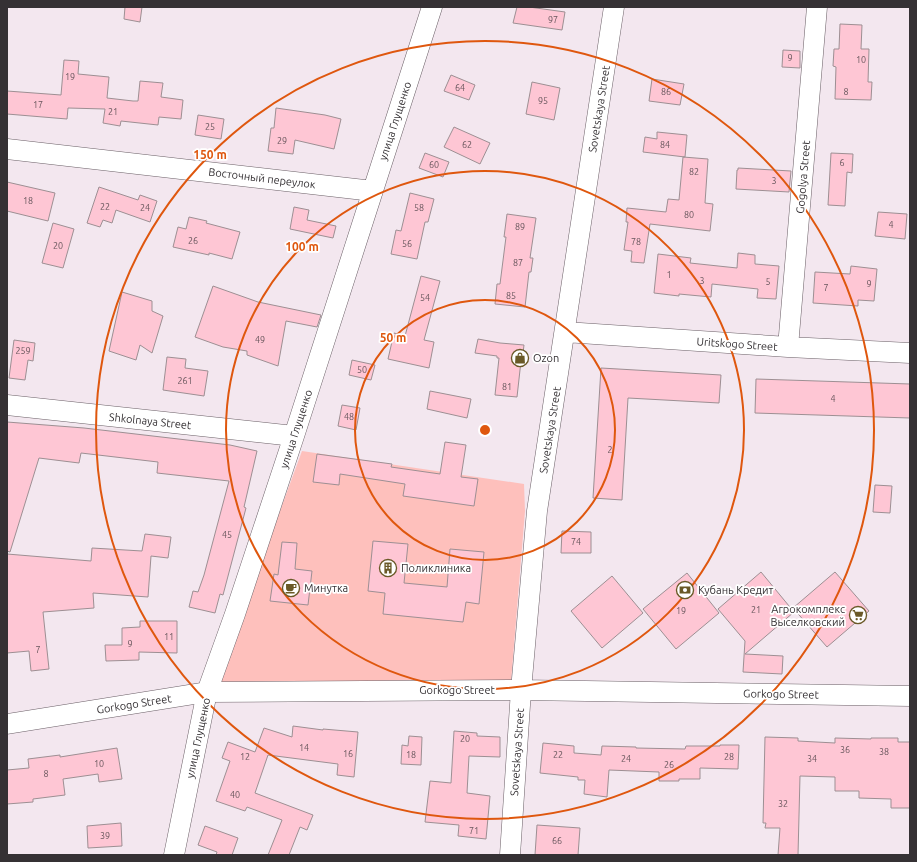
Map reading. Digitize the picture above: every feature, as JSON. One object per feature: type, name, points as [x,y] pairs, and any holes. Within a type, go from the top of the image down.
[{"type":"street","name":"улица Глущенко","points":[[174,855],[207,692],[235,614],[294,436],[432,7]]},
{"type":"street","name":"Sovetskaya Street","points":[[510,855],[521,690],[537,511],[614,7]]},
{"type":"street","name":"Gogolya Street","points":[[788,347],[817,7]]},
{"type":"street","name":"Восточный переулок","points":[[7,149],[373,192]]},
{"type":"street","name":"Uritskogo Street","points":[[564,332],[788,347],[910,353]]},
{"type":"street","name":"Shkolnaya Street","points":[[7,405],[294,436]]},
{"type":"street","name":"Gorkogo Street","points":[[7,724],[207,692],[521,690],[910,696]]},
{"type":"shaded area","points":[[302,451],[524,484],[525,511],[511,682],[216,685]]},
{"type":"building","points":[[125,7],[142,7],[140,22],[124,19]]},
{"type":"building","points":[[517,7],[529,7],[565,12],[562,30],[513,23]]},
{"type":"building","points":[[840,24],[862,25],[861,49],[869,49],[868,82],[872,82],[871,100],[835,99],[836,67],[833,66],[834,49],[839,49]]},
{"type":"building","points":[[783,50],[800,51],[800,68],[782,67]]},
{"type":"building","points":[[64,60],[79,61],[78,74],[109,77],[107,98],[138,101],[140,81],[163,83],[161,97],[183,100],[181,119],[159,117],[158,125],[121,121],[120,126],[103,123],[105,109],[68,108],[67,119],[7,114],[7,91],[61,95]]},
{"type":"building","points":[[451,75],[475,85],[469,100],[444,91]]},
{"type":"building","points":[[652,79],[684,84],[680,105],[649,101]]},
{"type":"building","points":[[532,82],[560,88],[554,120],[526,114]]},
{"type":"building","points":[[276,108],[325,115],[341,119],[334,149],[295,140],[293,154],[268,151],[271,128],[274,128]]},
{"type":"building","points":[[198,115],[224,119],[221,139],[195,135]]},
{"type":"building","points":[[454,127],[490,143],[480,164],[444,147]]},
{"type":"building","points":[[657,132],[687,135],[685,157],[643,152],[645,137],[657,139]]},
{"type":"building","points":[[425,153],[449,162],[443,177],[419,168]]},
{"type":"building","points":[[831,153],[853,154],[852,173],[847,172],[845,206],[828,205]]},
{"type":"building","points":[[683,157],[708,159],[705,203],[713,204],[710,231],[650,224],[644,263],[631,262],[632,251],[624,250],[628,222],[626,222],[627,208],[666,212],[668,199],[679,200]]},
{"type":"building","points":[[738,168],[791,171],[789,192],[736,189]]},
{"type":"building","points":[[7,182],[55,193],[48,221],[7,211]]},
{"type":"building","points":[[99,187],[138,200],[140,195],[157,201],[150,222],[116,210],[112,223],[103,220],[100,227],[87,223]]},
{"type":"building","points":[[410,193],[434,199],[428,222],[425,222],[417,259],[391,254],[396,230],[401,231]]},
{"type":"building","points":[[294,207],[309,210],[307,220],[336,226],[333,238],[290,229]]},
{"type":"building","points":[[878,212],[907,214],[905,239],[875,236]]},
{"type":"building","points":[[507,214],[536,218],[530,258],[533,258],[531,272],[529,272],[525,307],[495,304],[497,284],[500,284],[506,237],[504,237]]},
{"type":"building","points":[[189,217],[207,221],[206,223],[240,232],[232,259],[209,253],[209,255],[173,247],[178,227],[186,229]]},
{"type":"building","points":[[53,223],[74,229],[63,268],[42,263]]},
{"type":"building","points":[[738,253],[755,255],[755,264],[779,266],[776,299],[757,298],[758,289],[712,284],[711,297],[679,294],[679,296],[654,293],[658,254],[691,258],[690,263],[737,268]]},
{"type":"building","points":[[851,266],[877,269],[874,301],[858,300],[858,306],[813,303],[815,272],[850,274]]},
{"type":"building","points":[[421,276],[440,281],[424,340],[434,342],[429,368],[388,359],[394,333],[405,336]]},
{"type":"building","points":[[213,286],[258,302],[321,315],[317,327],[286,321],[278,366],[247,355],[247,351],[223,347],[195,337]]},
{"type":"building","points":[[122,292],[152,301],[152,311],[163,316],[152,353],[140,345],[136,360],[109,351]]},
{"type":"building","points":[[478,339],[524,345],[517,397],[495,395],[499,358],[497,358],[497,356],[475,353]]},
{"type":"building","points":[[14,340],[35,343],[33,361],[28,360],[25,380],[9,378]]},
{"type":"building","points":[[167,357],[186,359],[185,368],[208,371],[204,396],[163,390]]},
{"type":"building","points":[[352,360],[375,365],[371,380],[349,375]]},
{"type":"building","points":[[601,368],[721,375],[719,403],[628,398],[622,500],[593,498]]},
{"type":"building","points":[[756,379],[910,384],[910,418],[755,413]]},
{"type":"building","points":[[430,391],[471,399],[467,418],[427,409]]},
{"type":"building","points":[[342,405],[360,408],[356,430],[338,426]]},
{"type":"building","points":[[7,422],[84,428],[230,445],[257,451],[244,507],[246,508],[223,595],[220,594],[215,613],[189,607],[193,591],[198,592],[204,575],[229,481],[157,473],[158,462],[81,453],[79,463],[39,458],[10,552],[7,551]]},
{"type":"building","points":[[445,442],[466,445],[461,477],[478,479],[474,506],[403,496],[405,484],[340,474],[339,485],[313,482],[317,454],[392,464],[391,467],[440,474]]},
{"type":"building","points":[[875,485],[892,486],[890,513],[873,512]]},
{"type":"building","points":[[562,531],[591,532],[591,553],[561,553]]},
{"type":"building","points":[[145,534],[171,537],[168,558],[151,556],[148,597],[93,593],[94,608],[43,612],[49,669],[31,671],[29,651],[7,653],[7,554],[91,561],[92,548],[142,551]]},
{"type":"building","name":"Поликлиника","points":[[373,541],[408,544],[404,583],[447,587],[450,549],[484,552],[479,604],[466,602],[463,622],[383,614],[385,593],[368,591]]},
{"type":"building","name":"Минутка","points":[[282,542],[297,543],[295,569],[312,571],[308,605],[270,601],[274,574],[278,575]]},
{"type":"building","points":[[761,572],[794,612],[745,654],[783,656],[782,674],[743,672],[745,641],[718,609]]},
{"type":"building","points":[[835,572],[869,611],[827,647],[793,608]]},
{"type":"building","points":[[687,573],[719,613],[676,649],[643,609]]},
{"type":"building","points":[[612,576],[643,613],[602,648],[571,611]]},
{"type":"building","points":[[140,621],[177,621],[177,653],[139,652],[139,660],[106,661],[105,645],[122,645],[122,628],[140,627]]},
{"type":"building","points":[[293,726],[323,730],[358,732],[354,777],[337,775],[338,764],[268,755],[255,793],[313,815],[307,830],[300,827],[289,855],[268,855],[282,820],[247,807],[245,811],[216,801],[230,761],[222,758],[228,742],[255,752],[264,728],[292,737]]},
{"type":"building","points":[[454,731],[477,733],[477,736],[500,737],[500,757],[469,756],[467,793],[490,796],[486,839],[458,836],[459,825],[425,822],[430,781],[451,783]]},
{"type":"building","points":[[409,736],[422,737],[421,765],[401,764],[402,745],[408,746]]},
{"type":"building","points":[[765,737],[798,738],[798,741],[835,743],[835,738],[898,738],[898,742],[910,742],[910,808],[891,808],[891,799],[859,798],[859,791],[835,791],[835,777],[800,776],[798,855],[778,855],[780,828],[765,828],[766,823],[763,823]]},
{"type":"building","points":[[543,743],[574,746],[574,753],[601,755],[602,746],[685,749],[686,746],[739,745],[738,769],[700,768],[700,779],[679,779],[679,781],[659,781],[659,772],[609,770],[607,797],[584,794],[585,780],[578,780],[578,777],[540,773]]},
{"type":"building","points":[[117,748],[122,779],[99,782],[98,774],[63,779],[65,795],[33,799],[33,802],[7,804],[7,770],[29,768],[28,759],[60,755],[60,757]]},
{"type":"building","points":[[121,823],[122,846],[88,848],[87,826]]},
{"type":"building","points":[[537,825],[580,828],[578,855],[535,855]]},
{"type":"building","points":[[205,826],[238,838],[232,855],[216,855],[217,852],[198,845]]},
{"type":"place","name":"Ozon","points":[[520,358]]},
{"type":"place","name":"Поликлиника","points":[[388,568]]},
{"type":"place","name":"Минутка","points":[[291,588]]},
{"type":"place","name":"Кубань Кредит","points":[[685,590]]},
{"type":"place","name":"Агрокомплекс Выселковский","points":[[858,615]]}]
